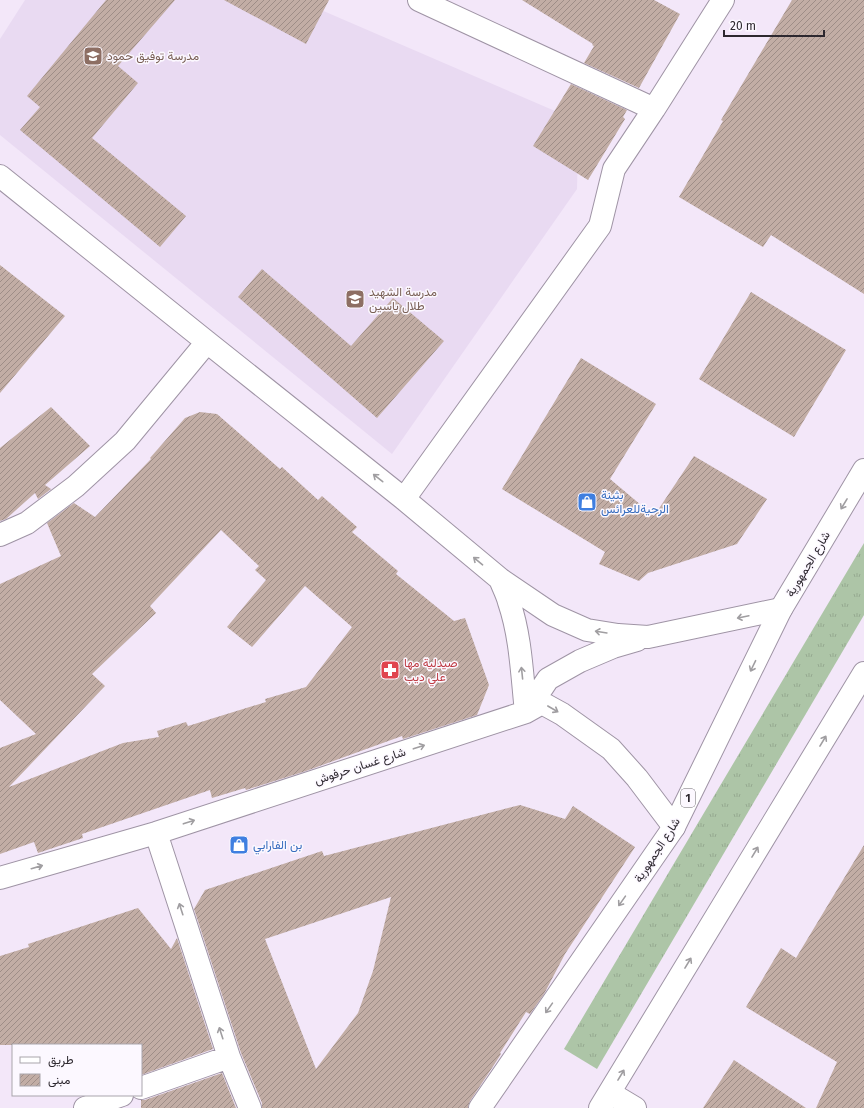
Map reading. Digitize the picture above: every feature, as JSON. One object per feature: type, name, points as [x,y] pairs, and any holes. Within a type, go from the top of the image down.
[{"type":"street","points":[[419,0],[654,109]]},
{"type":"street","points":[[404,499],[600,226],[614,169],[723,0]]},
{"type":"street","points":[[0,176],[404,499],[500,579],[553,615],[587,630],[618,635],[648,636]]},
{"type":"street","points":[[0,535],[27,523],[76,486],[125,441],[207,342]]},
{"type":"street","name":"شارع الجمهورية","points":[[480,1108],[674,827],[781,609],[864,470]]},
{"type":"street","points":[[500,579],[516,626],[520,650],[526,712]]},
{"type":"street","points":[[526,712],[548,679],[580,661],[613,647],[648,636],[781,609]]},
{"type":"street","points":[[635,1108],[605,1101],[864,673]]},
{"type":"street","name":"شارع غسان حرفوش","points":[[0,878],[156,833],[526,712],[542,703],[562,714],[611,749],[637,778],[674,827]]},
{"type":"street","points":[[156,833],[229,1057],[250,1108]]},
{"type":"street","points":[[142,1088],[229,1057]]},
{"type":"street","points":[[85,1108],[119,1096]]},
{"type":"shaded area","points":[[25,0],[298,0],[555,111],[578,146],[577,189],[392,454],[0,135],[0,39]]},
{"type":"green space","points":[[864,543],[864,615],[597,1069],[564,1049]]},
{"type":"building","points":[[106,0],[175,0],[118,66],[138,83],[92,138],[186,216],[160,247],[20,130],[40,107],[27,96]]},
{"type":"building","points":[[224,0],[329,0],[306,44]]},
{"type":"building","points":[[522,0],[654,0],[680,14],[639,88],[584,63],[594,46],[592,45],[593,44]]},
{"type":"building","points":[[792,0],[864,0],[864,294],[771,235],[763,247],[679,197],[723,121],[721,120]]},
{"type":"building","points":[[571,84],[627,110],[623,117],[625,119],[588,180],[533,146]]},
{"type":"building","points":[[0,265],[65,316],[0,393]]},
{"type":"building","points":[[262,269],[351,346],[393,298],[444,341],[377,418],[238,297]]},
{"type":"building","points":[[751,292],[846,350],[794,437],[699,379]]},
{"type":"building","points":[[581,358],[656,404],[610,479],[654,516],[694,456],[767,499],[737,544],[648,573],[639,581],[599,564],[605,552],[502,489]]},
{"type":"building","points":[[51,407],[90,446],[45,485],[51,489],[38,499],[35,493],[6,519],[0,521],[0,448]]},
{"type":"building","points":[[200,412],[217,414],[280,469],[282,467],[318,500],[322,496],[357,527],[352,532],[398,571],[396,574],[454,621],[465,618],[489,685],[477,715],[403,739],[402,736],[306,771],[246,790],[245,788],[212,798],[210,790],[82,834],[83,838],[38,853],[34,842],[0,854],[0,748],[36,734],[0,700],[0,584],[61,556],[47,523],[74,503],[95,517],[151,459],[150,458],[185,418]],"holes":[[[221,530],[259,566],[255,570],[266,580],[227,627],[252,647],[305,586],[352,627],[306,687],[265,699],[266,702],[188,726],[186,722],[157,731],[159,737],[123,743],[9,787],[105,686],[92,674],[156,613],[150,606]]]},
{"type":"building","points":[[520,805],[565,819],[573,806],[635,847],[565,954],[544,994],[530,1014],[526,1012],[500,1053],[501,1054],[470,1101],[468,1108],[262,1108],[262,1103],[241,1053],[194,909],[205,890],[322,851],[324,856]],"holes":[[[391,897],[373,971],[358,1013],[316,1069],[265,939]]]},
{"type":"building","points":[[864,845],[864,1108],[816,1108],[837,1062],[746,1007],[781,948],[796,958]]},
{"type":"building","points":[[138,908],[171,949],[177,938],[213,1049],[142,1075],[142,1044],[0,1045],[0,956],[29,947],[28,944]]},
{"type":"building","points":[[734,1060],[806,1108],[703,1108]]},
{"type":"building","points":[[222,1073],[236,1108],[141,1108],[141,1100],[145,1100]]},
{"type":"place","name":"مدرسة توفيق حمود","points":[[93,56]]},
{"type":"place","name":"مدرسة الشهيد طلال ياسين","points":[[355,299]]},
{"type":"place","name":"بثينة الرحيةللعرائس","points":[[587,502]]},
{"type":"place","name":"صيدلية مها علي ديب","points":[[390,670]]},
{"type":"place","name":"بن الفارابي","points":[[239,845]]}]
